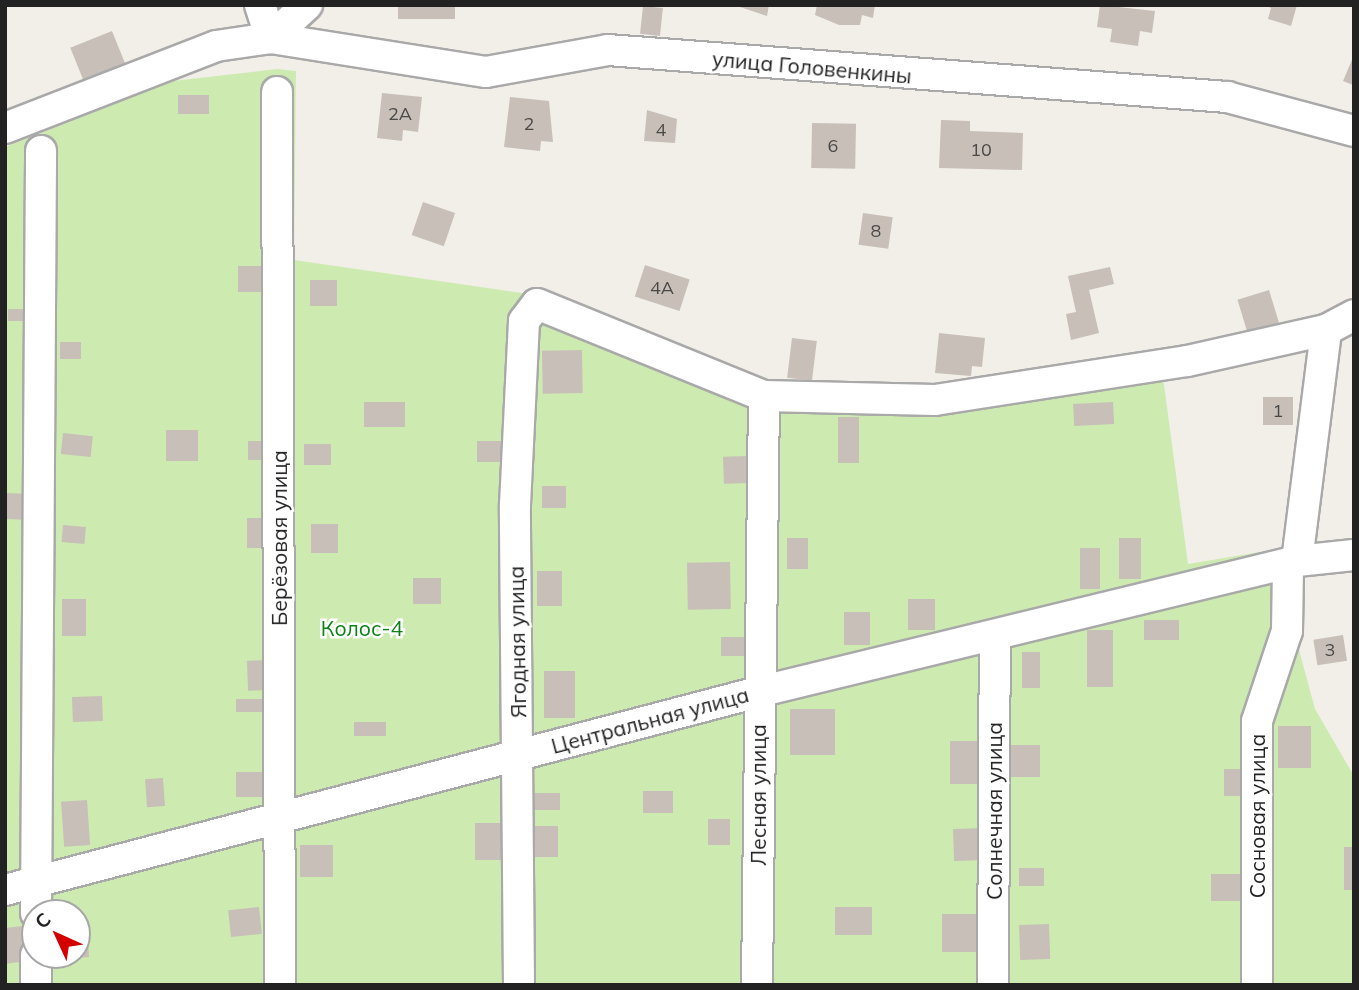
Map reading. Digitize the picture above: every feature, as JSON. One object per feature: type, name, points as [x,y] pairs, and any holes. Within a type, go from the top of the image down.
[{"type":"street","points":[[260,5],[271,38],[307,5]]},
{"type":"street","name":"улица Головенкины","points":[[7,125],[216,46],[271,38],[486,72],[608,50],[1227,97],[1354,131]]},
{"type":"street","name":"Берёзовая улица","points":[[277,92],[280,985]]},
{"type":"street","points":[[36,899],[41,151]]},
{"type":"street","name":"Ягодная улица","points":[[519,985],[515,505],[524,321],[537,304],[764,396]]},
{"type":"street","points":[[764,396],[935,400],[1187,360],[1326,330],[1354,315]]},
{"type":"street","name":"Сосновая улица","points":[[1257,985],[1257,721],[1287,631],[1292,564],[1326,330]]},
{"type":"street","name":"Лесная улица","points":[[757,985],[758,692],[764,396]]},
{"type":"street","name":"Центральная улица","points":[[5,890],[758,692],[995,638],[1292,564],[1354,555]]},
{"type":"street","name":"Солнечная улица","points":[[993,985],[995,638]]},
{"type":"green space","name":"Колос-4","points":[[277,69],[296,71],[294,260],[542,296],[769,380],[918,391],[1163,377],[1188,564],[1272,550],[1315,709],[1354,776],[1354,985],[5,985],[5,147],[173,81]]},
{"type":"building","points":[[398,5],[455,5],[455,19],[398,19]]},
{"type":"building","points":[[734,5],[769,5],[767,16]]},
{"type":"building","points":[[817,5],[875,5],[873,18],[862,15],[860,25],[839,25],[815,15]]},
{"type":"building","points":[[1100,5],[1155,11],[1152,33],[1140,31],[1138,46],[1110,42],[1112,29],[1097,27]]},
{"type":"building","points":[[1264,5],[1297,5],[1291,26],[1268,19],[1271,8]]},
{"type":"building","points":[[643,6],[663,8],[660,36],[640,34]]},
{"type":"building","points":[[112,31],[126,66],[85,83],[70,48]]},
{"type":"building","points":[[1354,55],[1354,95],[1353,85],[1343,81]]},
{"type":"building","points":[[382,93],[422,97],[418,132],[403,130],[402,141],[377,138]]},
{"type":"building","points":[[178,95],[209,95],[209,114],[178,114]]},
{"type":"building","points":[[510,97],[549,101],[553,142],[541,141],[540,151],[504,147]]},
{"type":"building","points":[[647,110],[677,119],[675,143],[644,141]]},
{"type":"building","points":[[941,120],[970,121],[970,131],[1023,133],[1022,170],[939,168]]},
{"type":"building","points":[[812,123],[856,124],[855,169],[811,168]]},
{"type":"building","points":[[423,202],[455,213],[444,246],[412,235]]},
{"type":"building","points":[[863,213],[893,217],[888,249],[859,245]]},
{"type":"building","points":[[645,265],[690,280],[680,311],[635,296]]},
{"type":"building","points":[[238,266],[267,266],[267,292],[238,292]]},
{"type":"building","points":[[1110,267],[1114,284],[1089,290],[1099,333],[1071,340],[1066,314],[1076,312],[1068,276]]},
{"type":"building","points":[[310,280],[337,280],[337,306],[310,306]]},
{"type":"building","points":[[1269,290],[1279,323],[1247,332],[1237,300]]},
{"type":"building","points":[[8,309],[35,309],[35,321],[8,321]]},
{"type":"building","points":[[939,333],[985,338],[982,367],[972,366],[971,376],[935,373]]},
{"type":"building","points":[[792,338],[817,341],[812,381],[787,378]]},
{"type":"building","points":[[60,342],[81,342],[81,359],[60,359]]},
{"type":"building","points":[[582,350],[583,393],[543,394],[542,351]]},
{"type":"building","points":[[1263,397],[1293,397],[1293,425],[1263,425]]},
{"type":"building","points":[[364,402],[405,402],[405,427],[364,427]]},
{"type":"building","points":[[1113,402],[1114,424],[1074,426],[1073,404]]},
{"type":"building","points":[[838,417],[859,417],[859,463],[838,463]]},
{"type":"building","points":[[166,430],[198,430],[198,461],[166,461]]},
{"type":"building","points":[[63,433],[93,436],[91,457],[61,454]]},
{"type":"building","points":[[248,441],[271,441],[271,460],[248,460]]},
{"type":"building","points":[[477,441],[513,441],[513,462],[477,462]]},
{"type":"building","points":[[304,444],[331,444],[331,465],[304,465]]},
{"type":"building","points":[[748,456],[749,483],[724,484],[723,457]]},
{"type":"building","points":[[542,486],[566,486],[566,508],[542,508]]},
{"type":"building","points":[[5,493],[34,494],[33,520],[5,519]]},
{"type":"building","points":[[247,518],[271,518],[271,548],[247,548]]},
{"type":"building","points":[[311,524],[338,524],[338,553],[311,553]]},
{"type":"building","points":[[63,525],[86,527],[84,544],[62,542]]},
{"type":"building","points":[[787,538],[808,538],[808,569],[787,569]]},
{"type":"building","points":[[1119,538],[1141,538],[1141,579],[1119,579]]},
{"type":"building","points":[[1080,548],[1100,548],[1100,589],[1080,589]]},
{"type":"building","points":[[730,562],[731,609],[688,610],[687,563]]},
{"type":"building","points":[[537,571],[562,571],[562,606],[537,606]]},
{"type":"building","points":[[413,578],[441,578],[441,604],[413,604]]},
{"type":"building","points":[[62,599],[86,599],[86,636],[62,636]]},
{"type":"building","points":[[908,599],[935,599],[935,630],[908,630]]},
{"type":"building","points":[[844,612],[870,612],[870,645],[844,645]]},
{"type":"building","points":[[1144,620],[1179,620],[1179,640],[1144,640]]},
{"type":"building","points":[[1087,630],[1113,630],[1113,687],[1087,687]]},
{"type":"building","points":[[1343,635],[1347,661],[1317,665],[1313,640]]},
{"type":"building","points":[[721,637],[750,637],[750,656],[721,656]]},
{"type":"building","points":[[1022,652],[1040,652],[1040,688],[1022,688]]},
{"type":"building","points":[[270,660],[271,690],[248,691],[247,661]]},
{"type":"building","points":[[544,671],[575,671],[575,718],[544,718]]},
{"type":"building","points":[[102,696],[103,721],[73,722],[72,697]]},
{"type":"building","points":[[236,699],[273,699],[273,712],[236,712]]},
{"type":"building","points":[[790,709],[835,709],[835,755],[790,755]]},
{"type":"building","points":[[354,722],[386,722],[386,736],[354,736]]},
{"type":"building","points":[[1278,726],[1311,726],[1311,768],[1278,768]]},
{"type":"building","points":[[950,741],[987,741],[987,784],[950,784]]},
{"type":"building","points":[[1007,745],[1040,745],[1040,777],[1007,777]]},
{"type":"building","points":[[1224,769],[1251,769],[1251,796],[1224,796]]},
{"type":"building","points":[[236,772],[264,772],[264,797],[236,797]]},
{"type":"building","points":[[163,778],[165,806],[147,807],[145,779]]},
{"type":"building","points":[[643,791],[673,791],[673,813],[643,813]]},
{"type":"building","points":[[533,793],[560,793],[560,810],[533,810]]},
{"type":"building","points":[[87,800],[90,845],[64,847],[61,802]]},
{"type":"building","points":[[708,819],[730,819],[730,845],[708,845]]},
{"type":"building","points":[[475,823],[504,823],[504,860],[475,860]]},
{"type":"building","points":[[534,826],[558,826],[558,857],[534,857]]},
{"type":"building","points":[[985,828],[986,860],[954,861],[953,829]]},
{"type":"building","points":[[300,845],[333,845],[333,877],[300,877]]},
{"type":"building","points":[[1344,847],[1354,847],[1354,890],[1344,890]]},
{"type":"building","points":[[1019,868],[1044,868],[1044,886],[1019,886]]},
{"type":"building","points":[[1211,874],[1240,874],[1240,901],[1211,901]]},
{"type":"building","points":[[259,907],[262,934],[231,937],[228,910]]},
{"type":"building","points":[[835,907],[872,907],[872,935],[835,935]]},
{"type":"building","points":[[942,914],[980,914],[980,952],[942,952]]},
{"type":"building","points":[[1049,924],[1050,959],[1020,960],[1019,925]]},
{"type":"building","points":[[21,926],[21,962],[5,964],[5,928]]}]
